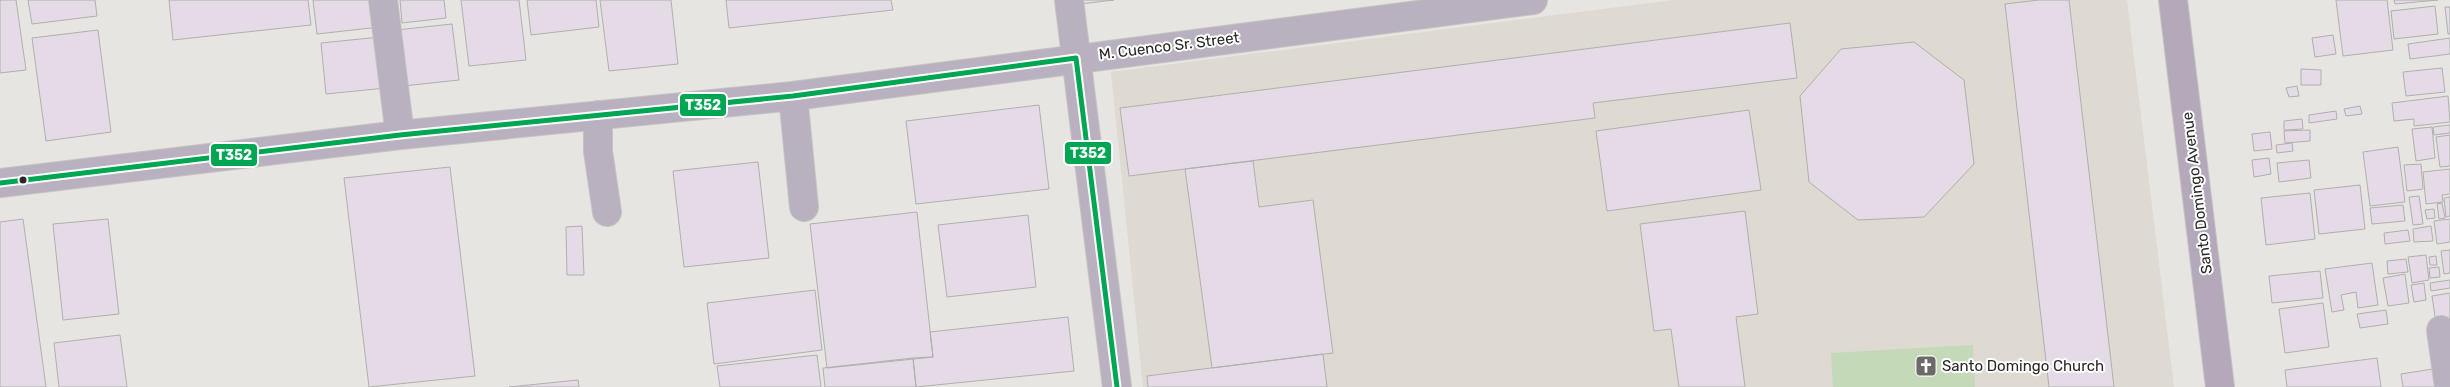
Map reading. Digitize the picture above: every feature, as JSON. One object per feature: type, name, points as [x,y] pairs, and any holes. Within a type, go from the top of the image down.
[{"type":"main road","name":"Santo Domingo Avenue","points":[[2174,0],[2220,387]]},
{"type":"street","points":[[383,0],[400,135]]},
{"type":"street","points":[[1069,0],[1116,387]]},
{"type":"street","name":"M. Cuenco Sr. Street","points":[[0,183],[400,135],[793,96],[1533,0]]},
{"type":"street","points":[[793,96],[804,208]]},
{"type":"street","points":[[598,115],[598,151],[607,212]]},
{"type":"street","points":[[2441,330],[2449,387]]},
{"type":"shaded area","points":[[1673,0],[2127,0],[2174,387],[1143,387],[1111,72]]},
{"type":"green space","points":[[1973,345],[1975,387],[1833,387],[1831,353]]},
{"type":"building","points":[[0,0],[16,0],[26,70],[0,73]]},
{"type":"building","points":[[28,0],[95,0],[97,16],[32,24]]},
{"type":"building","points":[[169,0],[308,0],[311,25],[173,40]]},
{"type":"building","points":[[313,0],[377,0],[380,27],[317,34]]},
{"type":"building","points":[[400,0],[444,0],[446,18],[402,23]]},
{"type":"building","points":[[461,0],[519,0],[526,60],[469,66]]},
{"type":"building","points":[[527,0],[596,0],[599,27],[531,35]]},
{"type":"building","points":[[600,0],[671,0],[678,64],[609,71]]},
{"type":"building","points":[[726,0],[891,0],[893,10],[729,28]]},
{"type":"building","points":[[1080,0],[1114,0],[1080,4]]},
{"type":"building","points":[[2039,0],[2069,0],[2114,387],[2049,387],[2005,4]]},
{"type":"building","points":[[2336,0],[2387,0],[2393,50],[2343,56]]},
{"type":"building","points":[[2394,0],[2438,0],[2395,4]]},
{"type":"building","points":[[2435,6],[2438,34],[2394,39],[2391,11]]},
{"type":"building","points":[[2445,7],[2450,7],[2450,34],[2448,34]]},
{"type":"building","points":[[1790,23],[1797,78],[1593,103],[1595,118],[1129,176],[1120,108]]},
{"type":"building","points":[[452,24],[459,80],[403,86],[396,30]]},
{"type":"building","points":[[98,30],[111,132],[46,141],[32,38]]},
{"type":"building","points":[[2333,35],[2336,54],[2315,57],[2312,38]]},
{"type":"building","points":[[380,37],[386,88],[326,94],[321,43]]},
{"type":"building","points":[[2450,38],[2450,54],[2410,59],[2408,44]]},
{"type":"building","points":[[1914,42],[1964,80],[1974,164],[1924,217],[1858,220],[1809,182],[1800,96],[1841,49]]},
{"type":"building","points":[[2442,68],[2445,92],[2406,96],[2403,72]]},
{"type":"building","points":[[2301,69],[2321,70],[2321,85],[2301,85]]},
{"type":"building","points":[[2297,86],[2299,96],[2289,97],[2286,88]]},
{"type":"building","points":[[2448,96],[2450,122],[2414,126],[2414,119],[2394,121],[2392,103]]},
{"type":"building","points":[[1039,105],[1049,189],[916,204],[906,121]]},
{"type":"building","points":[[2360,106],[2362,114],[2346,116],[2344,109]]},
{"type":"building","points":[[1749,110],[1761,190],[1607,211],[1596,131]]},
{"type":"building","points":[[2336,111],[2337,119],[2309,123],[2309,115]]},
{"type":"building","points":[[2302,119],[2303,129],[2284,130],[2284,121]]},
{"type":"building","points":[[2450,125],[2450,133],[2434,135],[2433,127]]},
{"type":"building","points":[[2432,127],[2435,158],[2416,161],[2412,129]]},
{"type":"building","points":[[2310,130],[2310,141],[2285,143],[2284,131]]},
{"type":"building","points":[[2270,132],[2272,149],[2254,151],[2252,134]]},
{"type":"building","points":[[2450,135],[2450,166],[2440,167],[2436,137]]},
{"type":"building","points":[[2292,143],[2293,151],[2277,153],[2276,145]]},
{"type":"building","points":[[2398,147],[2405,202],[2370,206],[2363,152]]},
{"type":"building","points":[[2269,158],[2271,174],[2254,177],[2252,160]]},
{"type":"building","points":[[2309,160],[2311,178],[2279,182],[2277,163]]},
{"type":"building","points":[[1253,161],[1259,207],[1313,200],[1333,353],[1212,368],[1185,169]]},
{"type":"building","points":[[758,162],[769,258],[684,267],[673,171]]},
{"type":"building","points":[[2421,164],[2423,189],[2407,191],[2404,165]]},
{"type":"building","points":[[450,167],[475,376],[369,387],[344,178]]},
{"type":"building","points":[[2450,169],[2450,194],[2442,195],[2443,202],[2426,204],[2423,172]]},
{"type":"building","points":[[2360,185],[2365,229],[2319,234],[2314,190]]},
{"type":"building","points":[[2310,193],[2315,239],[2266,245],[2261,198]]},
{"type":"building","points":[[2419,196],[2423,224],[2413,225],[2409,197]]},
{"type":"building","points":[[2450,197],[2450,216],[2446,217],[2444,198]]},
{"type":"building","points":[[2442,203],[2445,218],[2439,219],[2437,204]]},
{"type":"building","points":[[2403,205],[2405,221],[2372,224],[2370,208]]},
{"type":"building","points":[[2434,209],[2435,218],[2427,219],[2425,210]]},
{"type":"building","points":[[1745,211],[1758,314],[1736,317],[1745,387],[1679,387],[1671,329],[1654,331],[1640,224]]},
{"type":"building","points":[[917,212],[933,357],[827,368],[810,224]]},
{"type":"building","points":[[1028,215],[1036,287],[947,297],[938,225]]},
{"type":"building","points":[[23,219],[46,387],[0,387],[0,222]]},
{"type":"building","points":[[108,219],[119,314],[63,320],[53,224]]},
{"type":"building","points":[[2450,219],[2450,242],[2437,244],[2434,221]]},
{"type":"building","points":[[582,226],[584,275],[567,275],[566,227]]},
{"type":"building","points":[[2431,226],[2433,241],[2414,242],[2413,229]]},
{"type":"building","points":[[2408,230],[2410,241],[2385,244],[2384,233]]},
{"type":"building","points":[[2450,250],[2450,273],[2444,274],[2441,251]]},
{"type":"building","points":[[2426,255],[2429,280],[2412,283],[2408,257]]},
{"type":"building","points":[[2436,256],[2437,265],[2430,265],[2429,257]]},
{"type":"building","points":[[2406,259],[2408,272],[2388,274],[2387,261]]},
{"type":"building","points":[[2372,263],[2378,305],[2358,308],[2356,292],[2341,295],[2344,310],[2332,312],[2325,269]]},
{"type":"building","points":[[2439,267],[2440,277],[2430,278],[2429,268]]},
{"type":"building","points":[[2320,271],[2323,298],[2272,303],[2269,276]]},
{"type":"building","points":[[2405,274],[2409,303],[2388,306],[2383,278]]},
{"type":"building","points":[[2450,280],[2450,288],[2431,291],[2430,283]]},
{"type":"building","points":[[2424,283],[2426,300],[2414,302],[2411,285]]},
{"type":"building","points":[[815,290],[822,350],[714,364],[707,303]]},
{"type":"building","points":[[2450,293],[2450,321],[2436,323],[2432,296]]},
{"type":"building","points":[[2323,303],[2329,347],[2285,353],[2279,309]]},
{"type":"building","points":[[2386,310],[2388,324],[2360,328],[2357,314]]},
{"type":"building","points":[[1068,317],[1074,371],[916,387],[913,358],[933,357],[930,332]]},
{"type":"building","points":[[120,335],[127,387],[59,387],[54,343]]},
{"type":"building","points":[[1323,354],[1327,387],[1148,387],[1147,376]]},
{"type":"building","points":[[817,355],[821,387],[720,387],[717,366]]},
{"type":"building","points":[[913,358],[916,387],[825,387],[823,368]]},
{"type":"building","points":[[2377,358],[2381,387],[2287,387],[2285,370]]},
{"type":"building","points":[[2433,369],[2436,387],[2403,387],[2401,374]]},
{"type":"building","points":[[578,380],[579,387],[509,387]]},
{"type":"transit line","name":"T352","points":[[0,183],[400,135],[793,96],[1076,58],[1117,387]]},
{"type":"place","name":"Santo Domingo Church","points":[[1926,366]]}]
